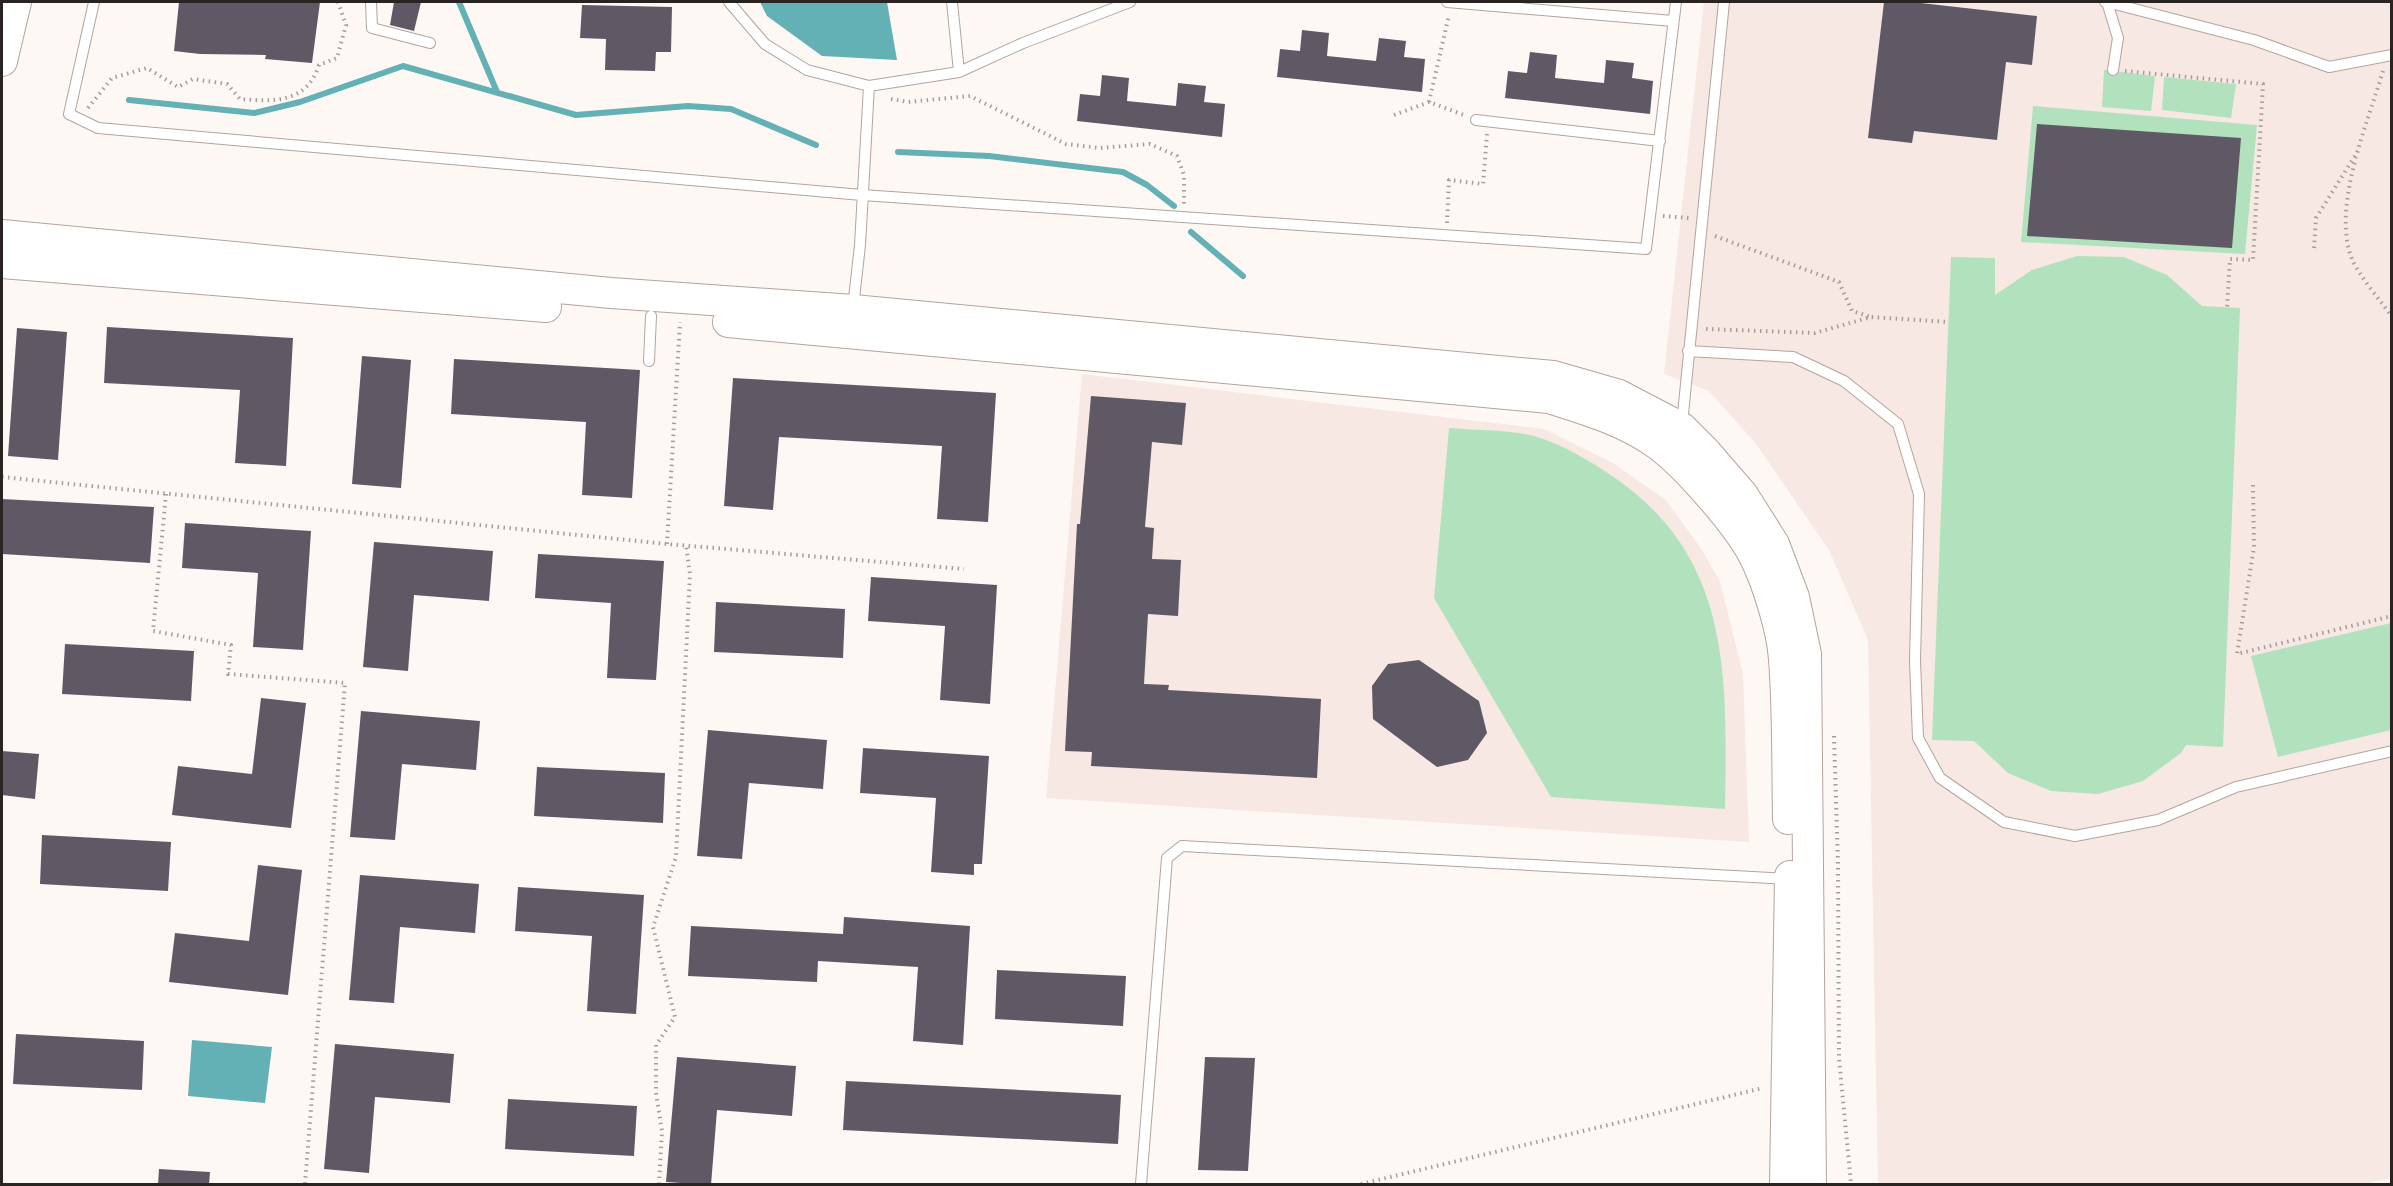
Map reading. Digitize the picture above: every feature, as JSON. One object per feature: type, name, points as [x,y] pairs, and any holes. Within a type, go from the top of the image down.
[{"type":"street","points":[[2,61],[16,2]]},
{"type":"street","points":[[2,235],[611,293],[1549,398],[1607,416],[1657,444],[1684,468],[1720,508],[1753,553],[1771,601],[1784,657],[1800,880],[1811,1185]]},
{"type":"street","points":[[2,263],[665,317],[852,321],[1553,376],[1619,395],[1682,428],[1743,495],[1774,544],[1794,597],[1806,654],[1800,880],[1786,1082],[1785,1185]]},
{"type":"lane","points":[[94,2],[69,114],[98,128],[862,195],[1646,249],[1676,2]]},
{"type":"lane","points":[[371,2],[372,28],[430,43]]},
{"type":"lane","points":[[729,2],[765,44],[807,70],[872,85],[959,72],[1023,43],[1130,2]]},
{"type":"lane","points":[[952,2],[959,72]]},
{"type":"lane","points":[[1447,2],[1674,21]]},
{"type":"lane","points":[[1682,428],[1724,2]]},
{"type":"lane","points":[[2106,2],[2254,40],[2329,67],[2390,56]]},
{"type":"lane","points":[[2106,2],[2118,38],[2113,70]]},
{"type":"lane","points":[[852,321],[872,85]]},
{"type":"lane","points":[[1482,120],[1660,141]]},
{"type":"lane","points":[[649,361],[665,317]]},
{"type":"lane","points":[[1688,351],[1793,357],[1844,381],[1898,424],[1919,494],[1915,661],[1918,738],[1940,778],[2004,822],[2075,836],[2087,834],[2158,820],[2236,787],[2391,751]]},
{"type":"lane","points":[[1141,1185],[1167,858],[1182,846],[1800,880]]},
{"type":"path","points":[[81,120],[94,99],[112,78],[147,68],[178,87],[193,79],[227,84],[240,99],[271,101],[299,93],[314,81],[319,65],[337,58],[346,25],[338,2]]},
{"type":"path","points":[[1429,102],[1453,2]]},
{"type":"path","points":[[2390,56],[2349,186],[2345,222],[2352,260],[2391,317]]},
{"type":"path","points":[[2113,70],[2264,84],[2253,260],[2230,259],[2227,307]]},
{"type":"path","points":[[872,85],[879,97],[908,102],[970,96],[1066,144],[1100,148],[1150,144],[1177,156],[1184,175],[1185,218]]},
{"type":"path","points":[[1394,115],[1429,102],[1482,120],[1484,184],[1449,180],[1447,236]]},
{"type":"path","points":[[2314,248],[2316,218],[2361,145]]},
{"type":"path","points":[[1651,215],[1702,219],[1716,238],[1839,282],[1852,311],[1871,317],[1949,322]]},
{"type":"path","points":[[665,317],[667,543]]},
{"type":"path","points":[[1691,329],[1815,333],[1871,317]]},
{"type":"path","points":[[2,477],[686,545],[964,569]]},
{"type":"path","points":[[2253,485],[2254,547],[2237,654],[2391,616]]},
{"type":"path","points":[[166,494],[153,631],[231,645],[228,674],[345,683],[305,1185]]},
{"type":"path","points":[[659,1185],[662,1131],[656,1093],[656,1045],[675,1017],[653,927],[676,857],[690,574],[686,545]]},
{"type":"path","points":[[1834,735],[1838,864],[1839,1058],[1851,1185]]},
{"type":"path","points":[[1361,1185],[1786,1082]]},
{"type":"shaded area","points":[[1704,2],[2391,2],[2391,1178],[2363,1184],[1878,1184],[1868,640],[1829,550],[1756,444],[1709,391],[1664,374]]},
{"type":"shaded area","points":[[1082,374],[1544,429],[1613,463],[1666,500],[1700,547],[1720,581],[1743,674],[1749,842],[1046,798]]},
{"type":"green space","points":[[2104,70],[2155,76],[2151,111],[2102,107]]},
{"type":"green space","points":[[2164,77],[2236,84],[2231,118],[2162,110]]},
{"type":"green space","points":[[2033,106],[2257,125],[2245,254],[2021,242]]},
{"type":"green space","points":[[2077,256],[2124,257],[2167,275],[2202,306],[2240,308],[2223,747],[2186,745],[2181,753],[2143,781],[2098,794],[2051,791],[2008,773],[1974,741],[1932,740],[1951,257],[1995,258],[1995,295],[2032,270]]},
{"type":"green space","points":[[1449,428],[1525,434],[1545,439],[1566,449],[1615,478],[1654,510],[1682,546],[1702,585],[1715,626],[1722,669],[1725,715],[1725,809],[1551,797],[1434,598]]},
{"type":"green space","points":[[2391,623],[2391,730],[2278,757],[2251,656]]},
{"type":"water","points":[[760,2],[887,2],[897,60],[822,56],[767,16]]},
{"type":"water","points":[[192,1040],[272,1047],[265,1103],[188,1096]]},
{"type":"building","points":[[179,2],[320,2],[312,63],[265,59],[266,55],[200,54],[174,51]]},
{"type":"building","points":[[394,2],[421,2],[414,31],[390,25]]},
{"type":"building","points":[[1884,2],[1912,2],[2037,16],[2032,65],[2006,62],[1997,140],[1914,131],[1912,143],[1868,138]]},
{"type":"building","points":[[582,5],[672,7],[671,52],[656,52],[655,71],[605,70],[606,39],[580,38]]},
{"type":"building","points":[[1302,30],[1329,33],[1327,56],[1376,61],[1379,38],[1406,41],[1404,57],[1425,59],[1422,92],[1277,77],[1280,49],[1300,51]]},
{"type":"building","points":[[1530,52],[1557,55],[1555,78],[1604,83],[1606,60],[1634,63],[1632,78],[1653,81],[1650,114],[1505,98],[1508,71],[1527,73]]},
{"type":"building","points":[[1102,75],[1129,78],[1127,101],[1176,106],[1178,83],[1206,86],[1204,102],[1225,104],[1222,137],[1077,121],[1080,94],[1100,96]]},
{"type":"building","points":[[2037,124],[2241,138],[2232,248],[2027,236]]},
{"type":"building","points":[[107,327],[293,338],[286,466],[235,463],[240,390],[104,383]]},
{"type":"building","points":[[17,328],[67,332],[58,460],[8,456]]},
{"type":"building","points":[[362,356],[411,360],[401,488],[352,484]]},
{"type":"building","points":[[454,359],[640,370],[632,498],[582,495],[586,422],[451,414]]},
{"type":"building","points":[[733,378],[996,393],[988,522],[937,519],[942,446],[779,437],[773,510],[724,506]]},
{"type":"building","points":[[1091,396],[1186,403],[1182,445],[1152,442],[1145,527],[1154,528],[1152,559],[1181,560],[1178,616],[1148,614],[1144,684],[1169,685],[1168,690],[1321,699],[1317,778],[1091,766],[1092,752],[1065,751],[1077,524],[1080,524]]},
{"type":"building","points":[[2,499],[154,507],[150,563],[2,554]]},
{"type":"building","points":[[185,523],[311,531],[303,650],[253,647],[258,573],[182,568]]},
{"type":"building","points":[[374,542],[493,551],[489,601],[414,595],[408,671],[363,667]]},
{"type":"building","points":[[538,554],[664,561],[656,680],[607,678],[611,603],[535,598]]},
{"type":"building","points":[[871,577],[997,585],[990,704],[940,700],[945,626],[868,621]]},
{"type":"building","points":[[716,602],[845,609],[843,658],[714,652]]},
{"type":"building","points":[[65,644],[194,651],[191,701],[62,694]]},
{"type":"building","points":[[1419,660],[1479,701],[1487,733],[1468,760],[1437,767],[1373,719],[1372,686],[1388,664]]},
{"type":"building","points":[[261,698],[306,703],[291,828],[172,815],[178,766],[252,774]]},
{"type":"building","points":[[361,711],[480,721],[476,770],[402,764],[395,840],[350,837]]},
{"type":"building","points":[[708,730],[827,740],[823,789],[749,783],[742,859],[697,856]]},
{"type":"building","points":[[863,748],[989,756],[982,864],[974,864],[974,875],[931,872],[936,798],[860,793]]},
{"type":"building","points":[[2,751],[39,754],[35,799],[2,795]]},
{"type":"building","points":[[537,767],[665,773],[663,823],[534,816]]},
{"type":"building","points":[[42,835],[171,842],[168,891],[40,884]]},
{"type":"building","points":[[258,865],[302,870],[288,995],[169,982],[175,933],[249,941]]},
{"type":"building","points":[[360,875],[479,884],[475,933],[400,927],[394,1003],[349,1000]]},
{"type":"building","points":[[518,887],[644,895],[636,1014],[587,1011],[592,936],[515,931]]},
{"type":"building","points":[[844,917],[970,926],[963,1045],[913,1041],[918,967],[818,961],[817,982],[688,976],[691,926],[843,934]]},
{"type":"building","points":[[997,970],[1126,976],[1123,1026],[995,1019]]},
{"type":"building","points":[[16,1034],[144,1041],[142,1090],[13,1084]]},
{"type":"building","points":[[335,1044],[454,1054],[450,1103],[375,1097],[369,1173],[324,1169]]},
{"type":"building","points":[[677,1057],[796,1066],[792,1116],[717,1110],[711,1185],[666,1182]]},
{"type":"building","points":[[1205,1057],[1255,1058],[1248,1171],[1198,1170]]},
{"type":"building","points":[[846,1081],[1121,1095],[1118,1144],[843,1130]]},
{"type":"building","points":[[508,1099],[637,1106],[634,1156],[505,1149]]},
{"type":"building","points":[[159,1169],[210,1172],[209,1185],[158,1185]]},
{"type":"waterway","points":[[459,2],[497,92]]},
{"type":"waterway","points":[[129,100],[254,113],[300,102],[403,66],[576,115],[688,106],[731,109],[816,145]]},
{"type":"waterway","points":[[898,152],[989,156],[1123,172],[1147,185],[1174,206]]},
{"type":"waterway","points":[[1191,232],[1243,276]]}]
